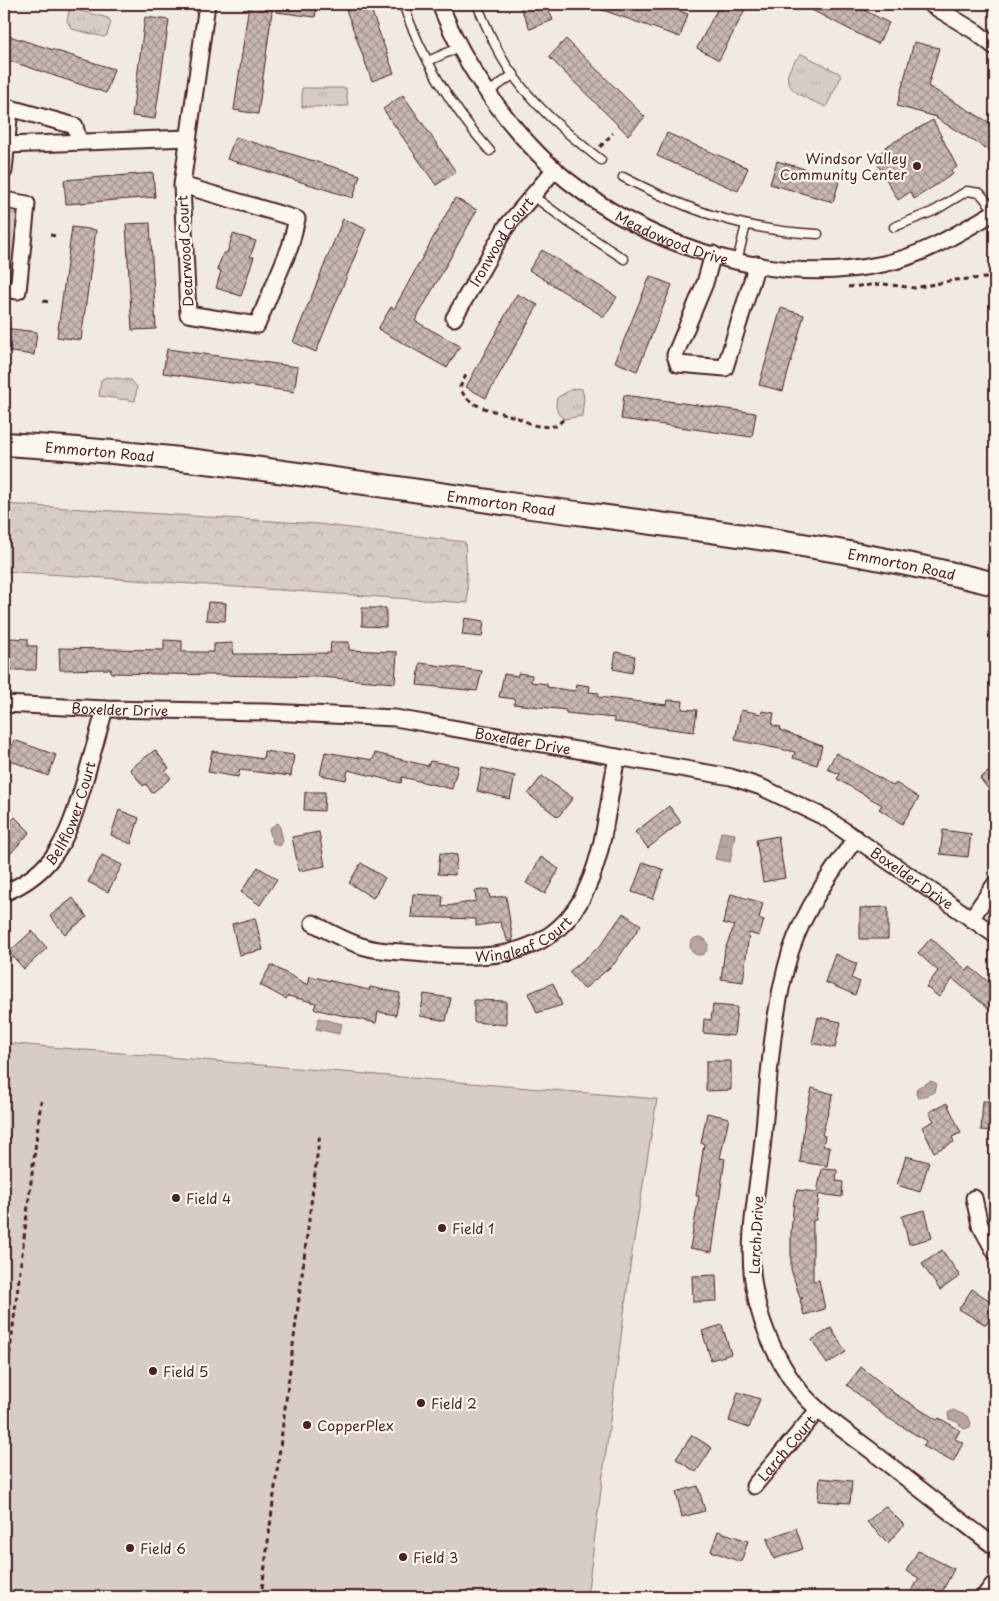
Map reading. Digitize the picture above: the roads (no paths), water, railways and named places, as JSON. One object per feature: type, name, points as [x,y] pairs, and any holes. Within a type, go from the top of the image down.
[{"type":"main road","name":"Emmorton Road","points":[[4,444],[116,452],[222,464],[791,542],[937,569],[995,584]]},
{"type":"main road","points":[[988,1597],[995,1588]]},
{"type":"street","name":"Dearwood Court","points":[[182,186],[297,219],[290,247],[257,325],[188,314],[182,186],[207,4]]},
{"type":"street","name":"Meadowood Drive","points":[[440,4],[460,47],[512,124],[555,169],[591,198],[622,218],[654,232],[714,254],[737,260],[815,271],[840,270],[884,264],[924,250],[995,211]]},
{"type":"street","points":[[930,4],[976,32],[995,48]]},
{"type":"street","points":[[4,172],[10,108],[75,126],[79,142]]},
{"type":"street","points":[[7,145],[188,138]]},
{"type":"street","name":"Ironwood Court","points":[[454,318],[506,227],[555,169]]},
{"type":"street","points":[[4,200],[27,204],[18,291],[4,289]]},
{"type":"street","points":[[714,254],[705,283],[675,355],[678,364],[725,368],[757,264]]},
{"type":"street","name":"Boxelder Drive","points":[[4,704],[395,718],[731,777],[761,787],[826,818],[995,936]]},
{"type":"street","name":"Bellflower Court","points":[[4,893],[35,876],[54,857],[66,838],[105,709]]},
{"type":"street","name":"Wingleaf Court","points":[[313,923],[365,948],[464,958],[490,957],[515,952],[543,938],[564,922],[580,902],[593,874],[602,845],[617,757]]},
{"type":"street","name":"Larch Drive","points":[[856,838],[827,878],[806,918],[792,948],[780,991],[752,1255],[754,1286],[761,1318],[772,1347],[791,1378],[818,1410],[995,1547]]},
{"type":"street","points":[[971,918],[995,884]]},
{"type":"street","points":[[974,1198],[980,1225],[995,1252]]},
{"type":"street","name":"Larch Court","points":[[754,1486],[818,1410]]},
{"type":"lane","points":[[403,4],[428,62],[460,115],[490,151]]},
{"type":"lane","points":[[477,4],[506,64],[552,118],[579,144],[601,160]]},
{"type":"lane","points":[[428,62],[460,47]]},
{"type":"lane","points":[[489,92],[514,74]]},
{"type":"lane","points":[[623,177],[684,207],[715,218],[770,230],[818,234]]},
{"type":"lane","points":[[894,227],[934,211],[967,191],[980,193],[995,211]]},
{"type":"lane","points":[[533,196],[624,259]]},
{"type":"lane","points":[[737,260],[746,225]]},
{"type":"water","points":[[277,823],[279,824],[283,840],[281,845],[278,846],[273,843],[269,829]]},
{"type":"water","points":[[721,832],[735,834],[730,862],[715,859]]},
{"type":"water","points":[[699,937],[705,940],[708,946],[705,952],[699,955],[693,952],[690,946],[693,940]]},
{"type":"water","points":[[319,1018],[342,1024],[339,1034],[316,1029]]},
{"type":"water","points":[[931,1081],[937,1084],[935,1092],[918,1098],[917,1088]]},
{"type":"water","points":[[953,1410],[967,1416],[971,1422],[970,1427],[964,1429],[957,1422],[949,1419],[948,1413]]},
{"type":"place","name":"Windsor Valley Community Center","points":[[917,166]]},
{"type":"place","name":"Field 4","points":[[176,1198]]},
{"type":"place","name":"Field 1","points":[[442,1228]]},
{"type":"place","name":"Field 5","points":[[153,1371]]},
{"type":"place","name":"Field 2","points":[[421,1403]]},
{"type":"place","name":"CopperPlex","points":[[307,1425]]},
{"type":"place","name":"Field 6","points":[[130,1548]]},
{"type":"place","name":"Field 3","points":[[403,1557]]}]
